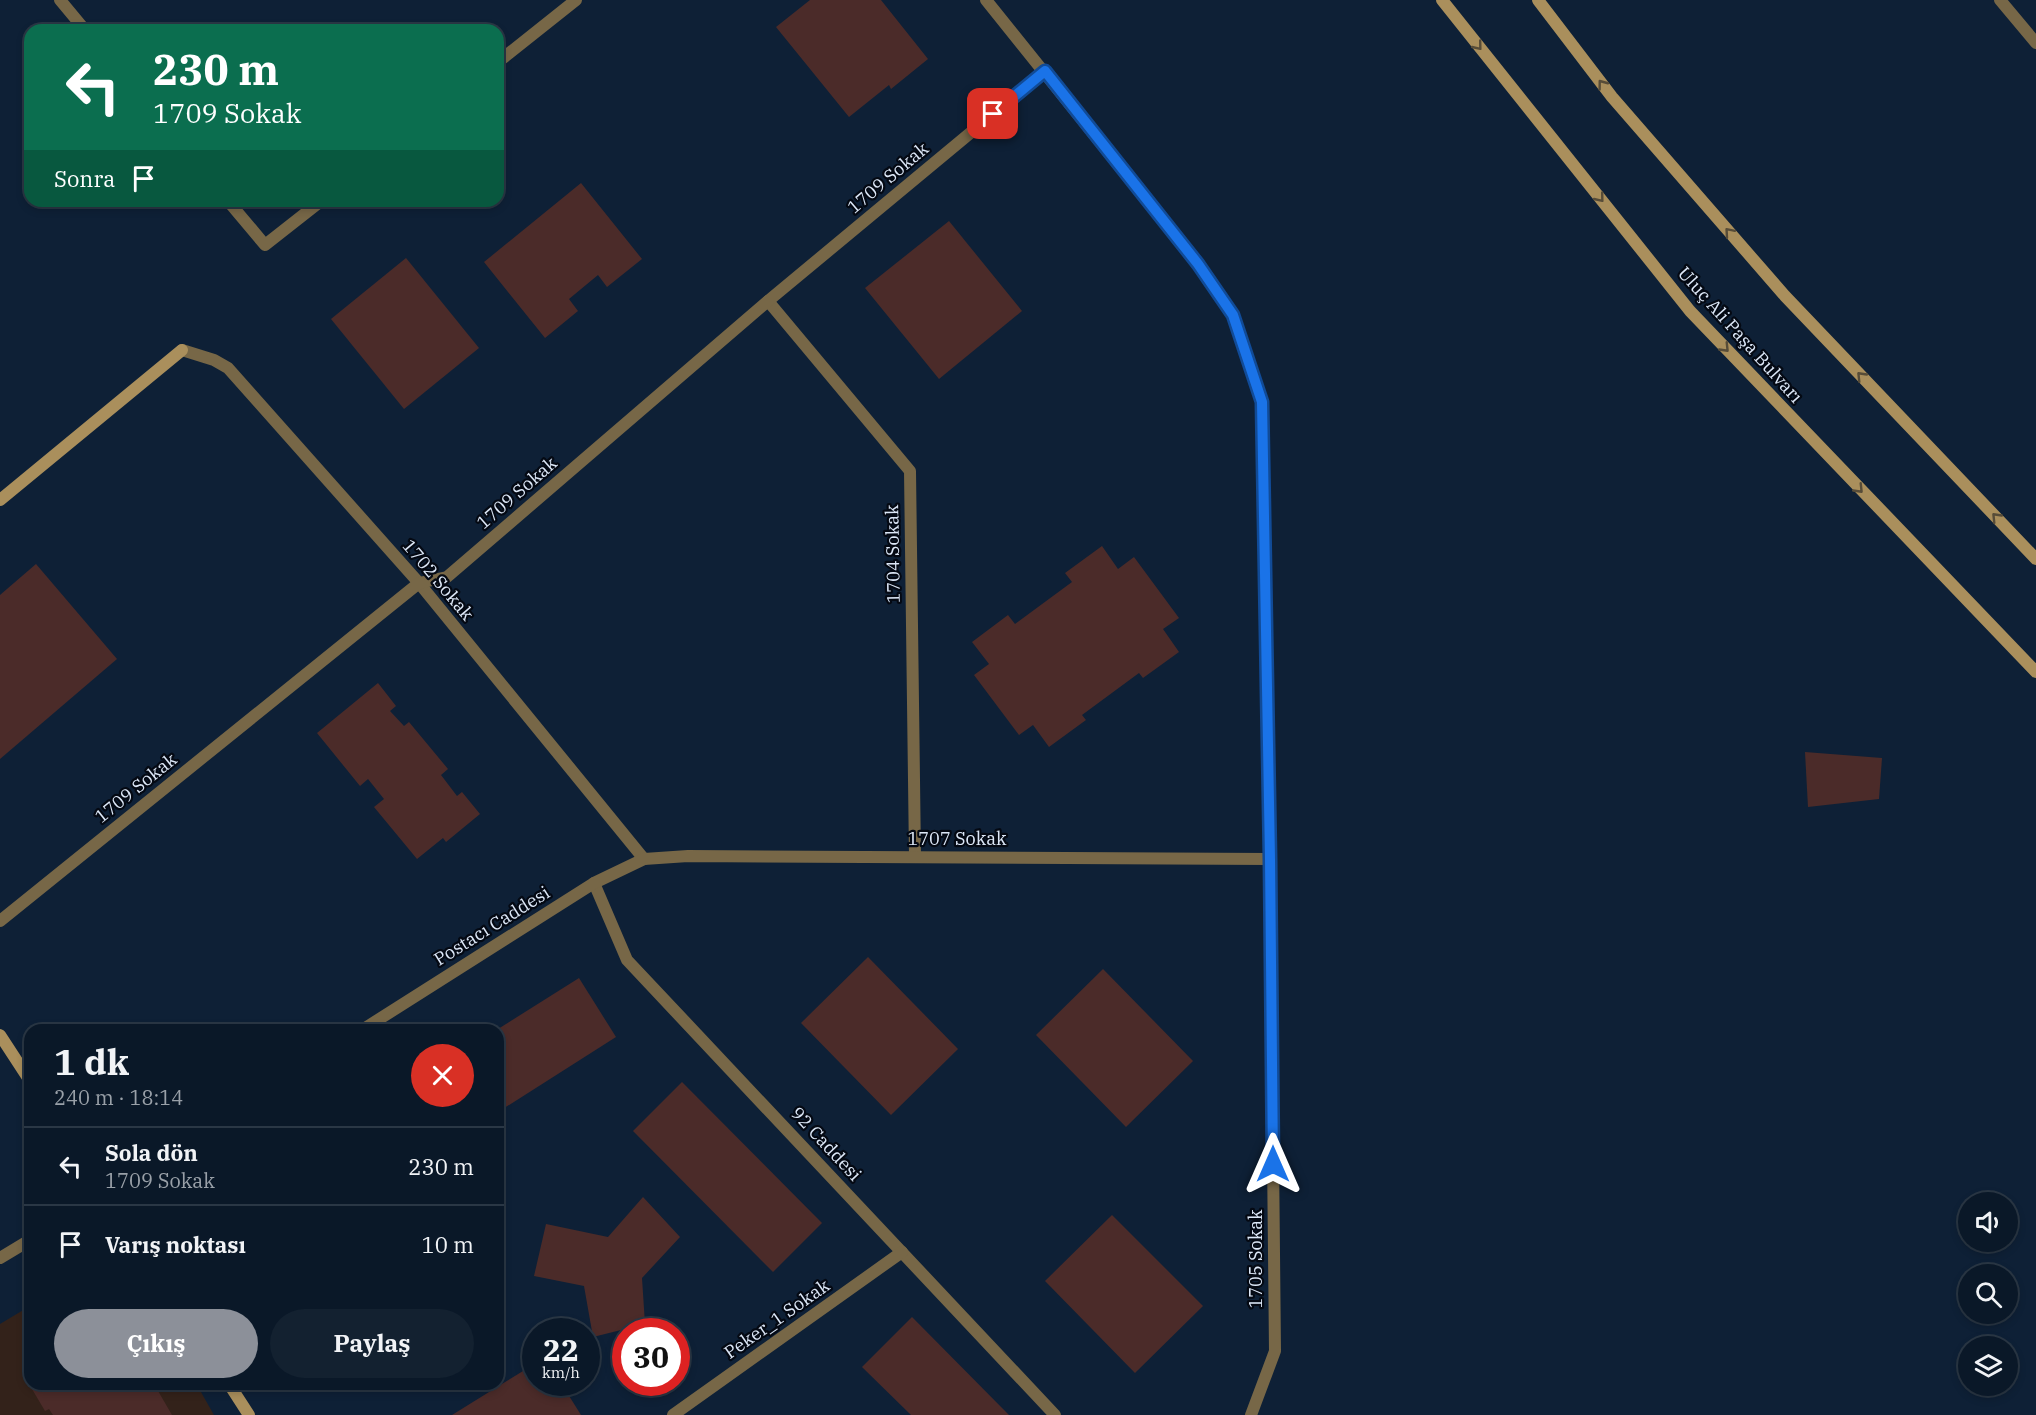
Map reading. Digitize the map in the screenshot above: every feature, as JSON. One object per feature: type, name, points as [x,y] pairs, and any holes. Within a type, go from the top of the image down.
[{"type":"street","points":[[60,0],[80,24]]},
{"type":"street","points":[[504,57],[576,0]]},
{"type":"street","name":"1705 Sokak","points":[[986,0],[1198,264],[1233,315],[1262,402],[1275,1351],[1251,1415]]},
{"type":"street","name":"Uluç Ali Paşa Bulvarı","points":[[1442,0],[1690,311],[2036,672]]},
{"type":"street","points":[[1538,0],[1612,97],[1785,296],[2036,559]]},
{"type":"street","points":[[2000,0],[2036,43]]},
{"type":"street","name":"1709 Sokak","points":[[0,921],[419,583],[447,577],[768,301],[1045,71]]},
{"type":"street","points":[[233,207],[265,245],[313,207]]},
{"type":"street","name":"1704 Sokak","points":[[768,301],[910,471],[915,857]]},
{"type":"street","name":"1702 Sokak","points":[[0,500],[182,350],[214,360],[228,368],[419,583],[644,859]]},
{"type":"street","name":"1707 Sokak","points":[[644,859],[688,856],[1270,859]]},
{"type":"street","name":"Postacı Caddesi","points":[[371,1024],[594,883],[644,859]]},
{"type":"street","name":"92 Caddesi","points":[[594,883],[627,960],[1055,1415]]},
{"type":"street","points":[[0,1035],[24,1072]]},
{"type":"street","points":[[0,1258],[24,1244]]},
{"type":"street","name":"Peker_1 Sokak","points":[[673,1415],[902,1252]]},
{"type":"street","points":[[233,1390],[249,1415]]},
{"type":"shaded area","points":[[24,1310],[24,1390],[200,1390],[214,1415],[0,1415],[0,1324]]},
{"type":"building","points":[[810,0],[881,0],[928,59],[891,89],[889,85],[849,117],[776,27]]},
{"type":"building","points":[[581,183],[642,259],[607,287],[598,275],[569,299],[578,311],[545,338],[484,262]]},
{"type":"building","points":[[949,221],[1022,311],[939,379],[865,288]]},
{"type":"building","points":[[406,258],[479,348],[404,409],[331,319]]},
{"type":"building","points":[[1102,546],[1118,569],[1134,557],[1179,618],[1163,629],[1179,652],[1143,678],[1139,673],[1082,715],[1086,720],[1049,747],[1033,725],[1019,735],[974,675],[989,664],[972,642],[1008,615],[1015,624],[1072,582],[1065,573]]},
{"type":"building","points":[[36,564],[117,659],[0,759],[0,595]]},
{"type":"building","points":[[378,683],[396,706],[390,711],[404,726],[409,722],[448,769],[441,775],[457,796],[462,792],[480,814],[446,842],[443,838],[417,859],[374,807],[384,799],[368,779],[360,786],[317,733]]},
{"type":"building","points":[[1805,752],[1882,758],[1879,799],[1808,807]]},
{"type":"building","points":[[868,957],[958,1049],[891,1115],[801,1023]]},
{"type":"building","points":[[1103,969],[1193,1061],[1126,1127],[1036,1035]]},
{"type":"building","points":[[579,978],[616,1037],[504,1108],[504,1025]]},
{"type":"building","points":[[682,1082],[822,1223],[773,1272],[633,1131]]},
{"type":"building","points":[[643,1197],[680,1237],[642,1278],[645,1318],[612,1318],[612,1332],[600,1335],[600,1318],[590,1318],[584,1286],[534,1276],[546,1224],[608,1237]]},
{"type":"building","points":[[1112,1215],[1203,1306],[1135,1373],[1045,1281]]},
{"type":"building","points":[[912,1317],[1009,1415],[911,1415],[862,1367]]},
{"type":"building","points":[[522,1372],[522,1396],[569,1396],[581,1415],[452,1415],[492,1390],[504,1390],[504,1383]]},
{"type":"building","points":[[33,1390],[157,1390],[172,1415],[53,1415],[49,1409],[45,1411]]},
{"type":"route","points":[[993,114],[1045,71],[1198,264],[1233,315],[1262,402],[1273,1164]]}]
